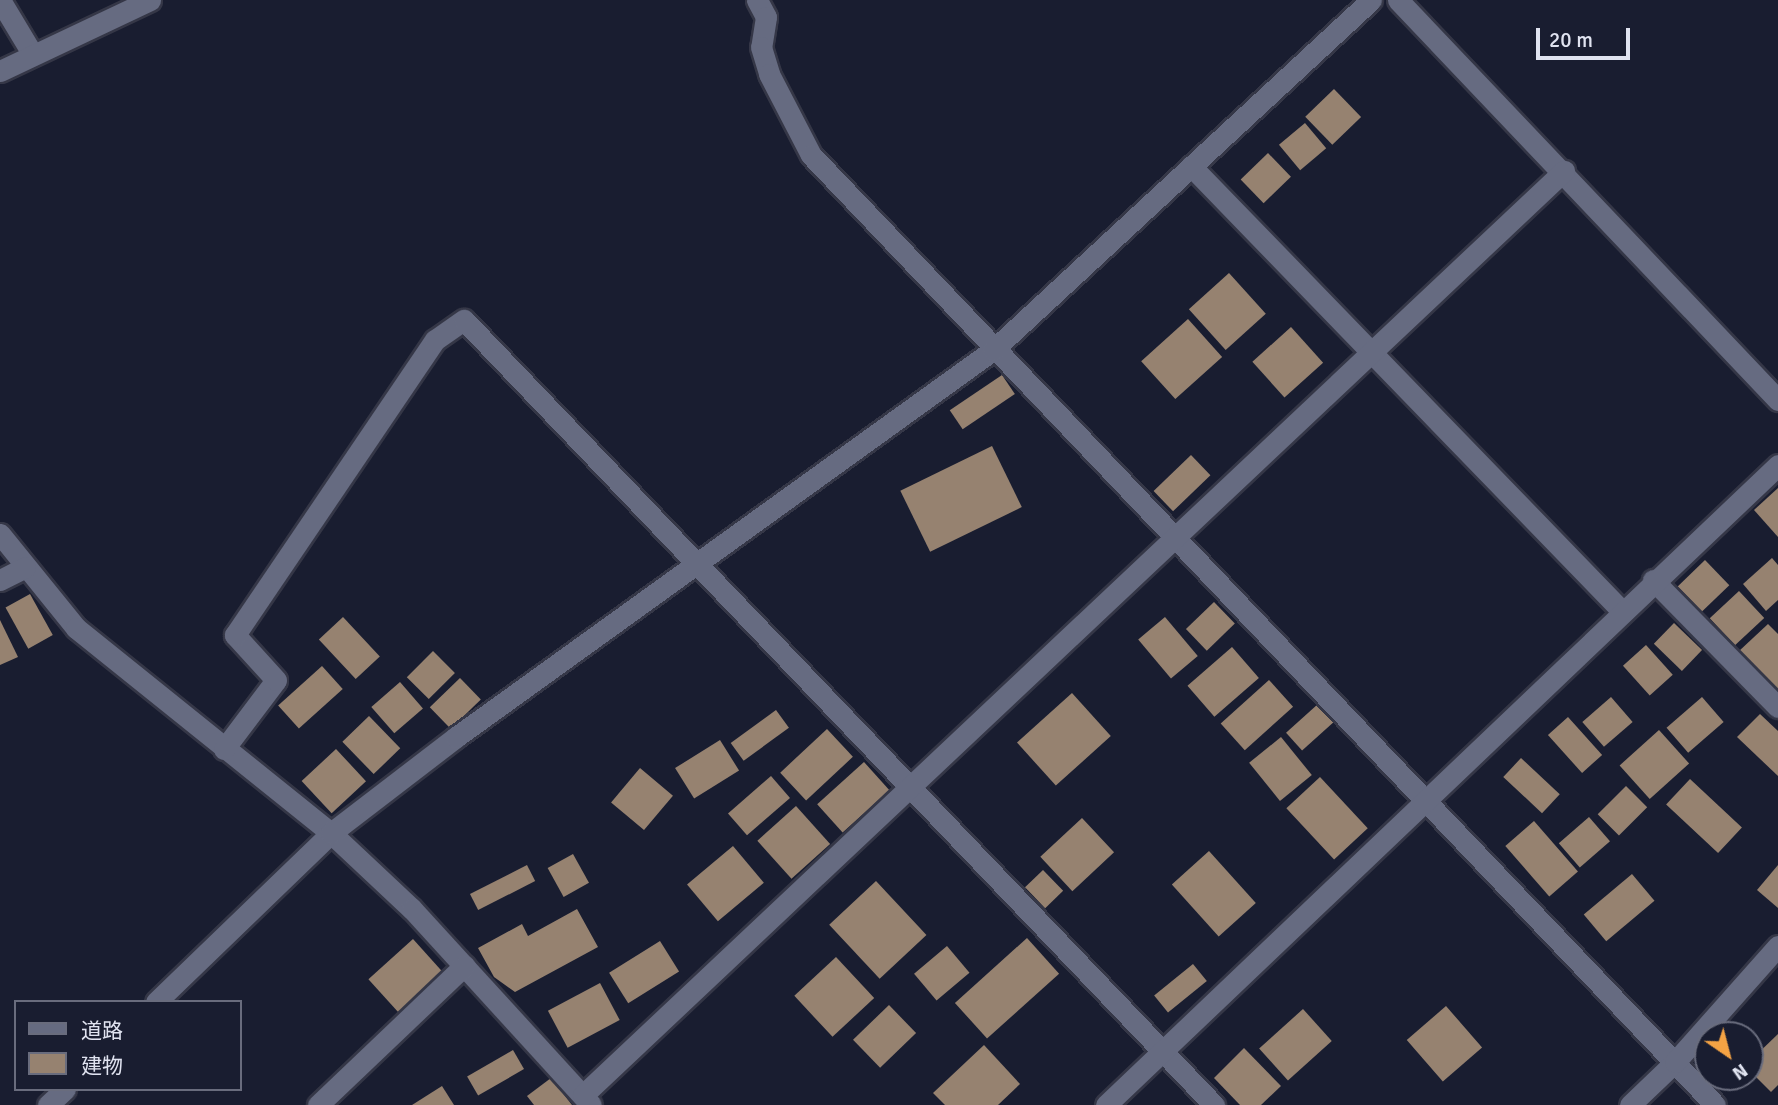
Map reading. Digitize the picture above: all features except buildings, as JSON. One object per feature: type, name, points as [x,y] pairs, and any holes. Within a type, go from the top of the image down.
[{"type":"street","points":[[0,0],[33,55]]},
{"type":"street","points":[[0,71],[150,0]]},
{"type":"street","points":[[757,0],[766,17],[761,47],[769,74],[811,155],[993,350],[1426,798],[1715,1105]]},
{"type":"street","points":[[158,1000],[331,833],[456,737],[699,566],[993,350],[1371,0]]},
{"type":"street","points":[[1398,0],[1564,171],[1778,400]]},
{"type":"street","points":[[1191,166],[1620,610]]},
{"type":"street","points":[[0,534],[76,628],[331,833],[464,966],[587,1100],[910,787],[1374,354],[1564,171]]},
{"type":"street","points":[[224,749],[276,680],[235,635],[435,340],[464,320],[1214,1105]]},
{"type":"street","points":[[1106,1105],[1620,610],[1778,465]]},
{"type":"street","points":[[0,580],[25,566]]},
{"type":"street","points":[[1653,580],[1778,707]]},
{"type":"street","points":[[1630,1105],[1675,1062],[1778,946]]},
{"type":"street","points":[[318,1105],[464,966]]},
{"type":"street","points":[[48,1105],[63,1091]]}]
